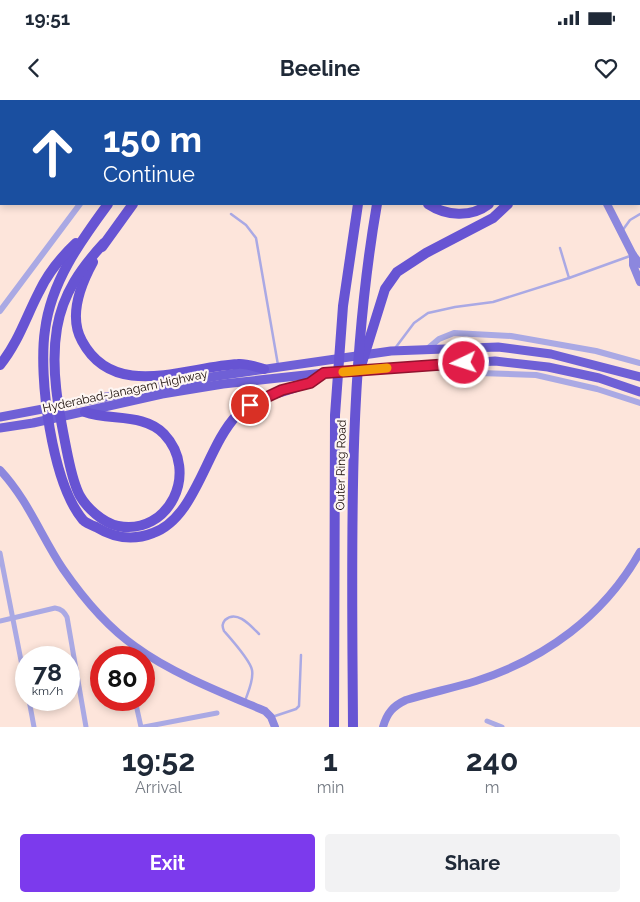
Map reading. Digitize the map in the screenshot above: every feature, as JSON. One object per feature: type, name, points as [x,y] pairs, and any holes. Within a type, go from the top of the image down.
[{"type":"highway","points":[[107,205],[68,262],[54,290],[45,330],[43,358],[51,433],[70,499],[84,521],[109,535],[134,538],[155,533],[177,518],[192,496],[210,456],[228,426],[238,414],[264,398],[310,383],[324,373]]},
{"type":"highway","points":[[85,412],[143,422],[163,433],[175,449],[181,469],[179,489],[169,506],[153,520],[137,527],[116,526],[94,514],[80,496],[71,470],[56,391],[54,359],[57,327],[66,297],[78,273],[104,243],[132,205]]},
{"type":"highway","points":[[350,205],[351,246]]},
{"type":"highway","name":"Outer Ring Road","points":[[334,727],[334,452],[337,383],[351,246],[358,205]]},
{"type":"highway","name":"Outer Ring Road","points":[[353,727],[353,443],[359,340],[365,282],[377,205]]},
{"type":"highway","points":[[430,205],[454,213],[466,213],[486,206]]},
{"type":"highway","points":[[356,381],[385,289],[397,272],[426,253],[492,218],[507,205]]},
{"type":"highway","points":[[0,365],[23,328],[39,292],[60,258],[88,232]]},
{"type":"highway","points":[[104,243],[86,274],[77,300],[76,323],[79,336],[95,360],[107,369],[123,376],[176,374],[240,364],[264,369]]},
{"type":"highway","name":"Hyderabad-Janagam Highway","points":[[0,417],[217,376],[394,350],[498,347],[551,354],[640,376]]},
{"type":"highway","name":"Hyderabad-Janagam Highway","points":[[0,428],[33,423],[162,394],[223,384],[324,373],[496,361],[548,366],[599,378],[638,392]]},
{"type":"main road","points":[[608,205],[633,255],[640,264]]},
{"type":"main road","points":[[633,255],[633,265],[640,282]]},
{"type":"main road","points":[[0,470],[20,493],[62,568],[106,622],[136,647],[172,668],[265,711],[272,718],[275,727]]},
{"type":"main road","points":[[383,727],[386,716],[395,705],[406,700],[476,681],[522,663],[550,648],[579,626],[614,591],[640,552]]},
{"type":"street","points":[[0,311],[79,205]]},
{"type":"street","points":[[426,350],[438,339],[454,333],[511,336],[596,351],[640,363]]},
{"type":"street","points":[[432,365],[449,372],[536,375],[597,388],[640,403]]},
{"type":"street","points":[[0,553],[18,646]]},
{"type":"street","points":[[0,621],[56,608],[60,608],[64,612],[67,617],[86,727]]},
{"type":"street","points":[[31,711],[34,727]]},
{"type":"street","points":[[139,711],[143,727],[217,713]]},
{"type":"street","points":[[182,720],[183,727]]},
{"type":"street","points":[[487,721],[502,727]]},
{"type":"lane","points":[[231,214],[246,225],[256,238],[278,367]]},
{"type":"lane","points":[[622,232],[630,220],[640,214]]},
{"type":"lane","points":[[560,248],[569,278]]},
{"type":"lane","points":[[394,350],[410,328],[428,313],[493,302],[633,255]]},
{"type":"lane","points":[[245,702],[250,688],[252,670],[224,631],[223,622],[231,616],[236,616],[259,634]]},
{"type":"lane","points":[[272,718],[296,709],[299,706],[301,655]]},
{"type":"slow traffic","points":[[343,372],[387,368]]},
{"type":"route","points":[[250,405],[282,390],[310,383],[324,373],[464,363]]}]
